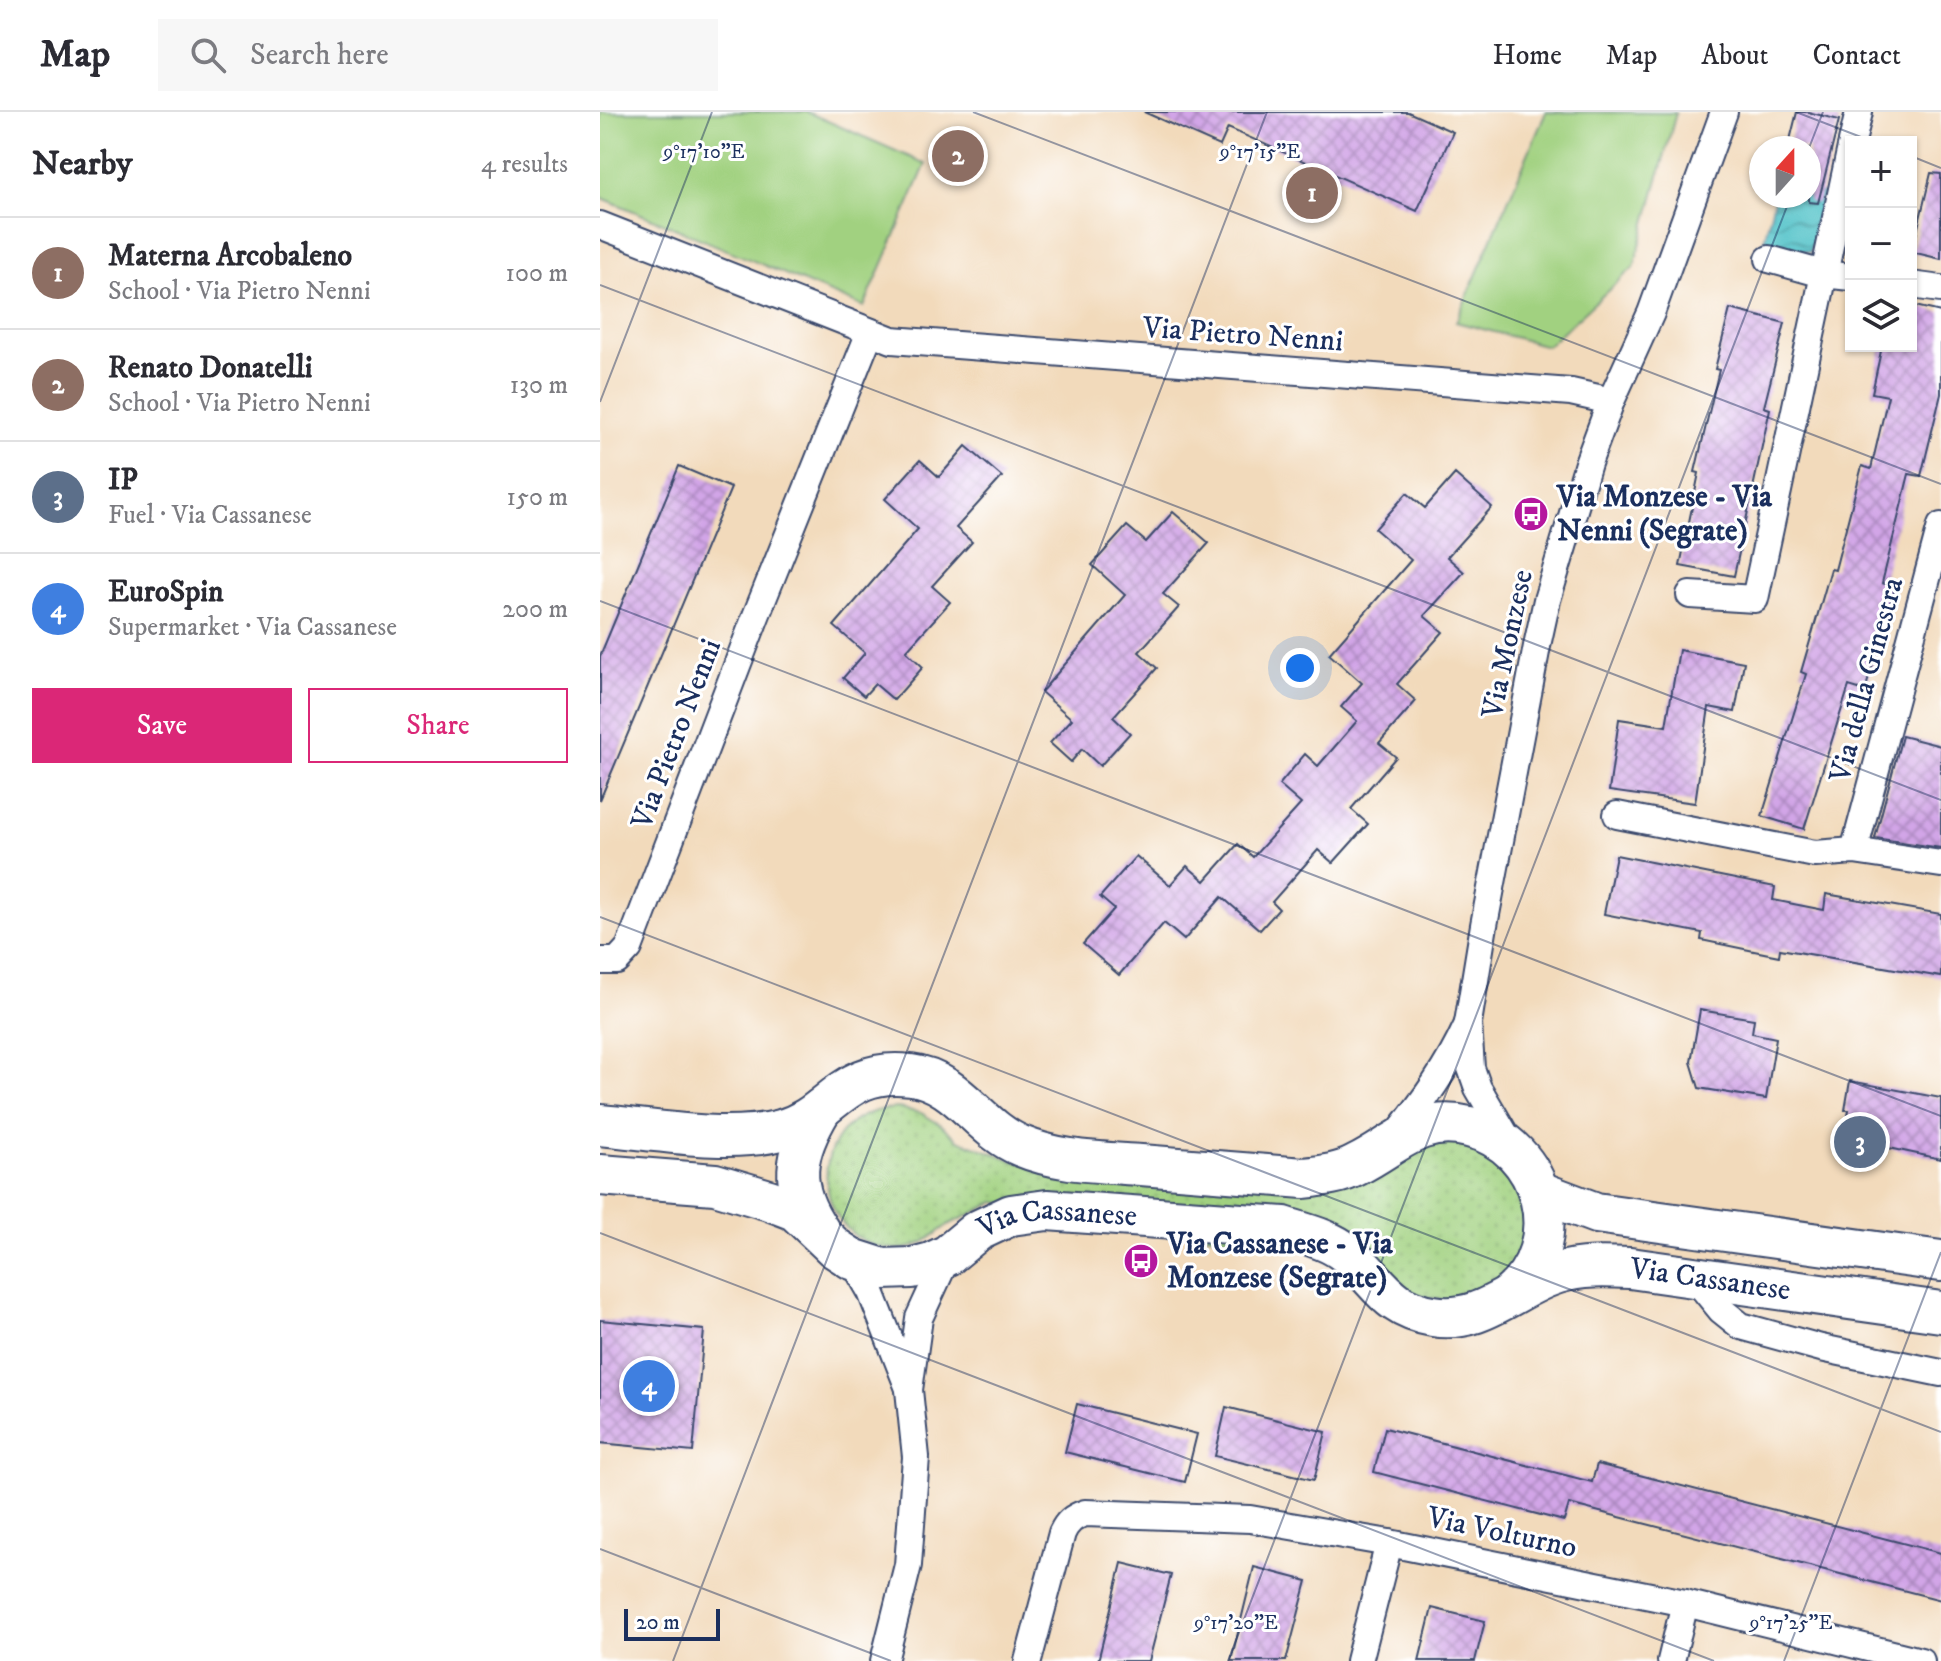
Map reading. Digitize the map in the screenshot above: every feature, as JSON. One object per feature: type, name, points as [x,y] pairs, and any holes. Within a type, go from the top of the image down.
[{"type":"main road","name":"Via Cassanese","points":[[600,1125],[749,1137],[786,1129],[821,1109],[838,1093],[866,1078],[913,1075],[946,1087],[992,1130],[1020,1146],[1065,1159],[1304,1178],[1357,1166],[1391,1142],[1419,1129],[1453,1125],[1487,1133],[1516,1153]]},
{"type":"main road","points":[[820,1232],[802,1198],[798,1166],[805,1136],[821,1109]]},
{"type":"main road","points":[[1503,1300],[1518,1288],[1536,1261],[1544,1227],[1540,1192],[1533,1176],[1516,1153]]},
{"type":"main road","name":"Via Cassanese","points":[[600,1175],[715,1184],[795,1210],[835,1248],[852,1259],[883,1269],[931,1263],[948,1255],[977,1231],[1011,1215],[1047,1210],[1284,1227],[1345,1251],[1378,1287],[1407,1308],[1435,1317],[1464,1316],[1485,1311],[1555,1274],[1588,1266],[1630,1268],[1941,1312]]},
{"type":"main road","name":"Via Cassanese","points":[[1540,1192],[1596,1213],[1941,1261]]},
{"type":"street","name":"Via Monzese","points":[[1468,1023],[1547,600],[1588,463],[1611,401],[1651,313],[1724,112]]},
{"type":"street","points":[[1854,136],[1859,112]]},
{"type":"street","points":[[1690,595],[1755,599],[1845,175]]},
{"type":"street","name":"Via Pietro Nenni","points":[[600,225],[892,340],[1571,392],[1611,401]]},
{"type":"street","points":[[1769,259],[1823,274],[1845,276]]},
{"type":"street","points":[[1917,286],[1941,289]]},
{"type":"street","name":"Via Pietro Nenni","points":[[600,961],[617,961],[629,948],[756,616],[870,332]]},
{"type":"street","name":"Via della Ginestra","points":[[1854,851],[1941,526]]},
{"type":"street","points":[[1617,815],[1815,854],[1854,851],[1941,864]]},
{"type":"street","points":[[1391,1142],[1433,1089],[1452,1059],[1468,1023]]},
{"type":"street","points":[[1468,1023],[1471,1068],[1478,1088],[1516,1153]]},
{"type":"street","points":[[884,1661],[898,1613],[909,1550],[916,1457],[909,1390],[919,1318],[948,1255]]},
{"type":"street","points":[[852,1259],[871,1292],[909,1390]]},
{"type":"street","points":[[1694,1277],[1721,1310],[1741,1326],[1821,1348],[1941,1373]]},
{"type":"street","name":"Via Volturno","points":[[1028,1661],[1066,1523],[1085,1513],[1250,1519],[1389,1543],[1685,1603],[1921,1661]]},
{"type":"street","points":[[1359,1661],[1389,1543]]},
{"type":"street","points":[[1671,1661],[1685,1603]]},
{"type":"green space","points":[[600,112],[807,112],[926,164],[864,307],[600,197]]},
{"type":"green space","points":[[1546,112],[1676,113],[1634,267],[1547,346],[1456,322]]},
{"type":"green space","points":[[898,1108],[921,1113],[958,1140],[1017,1162],[1169,1175],[1413,1149],[1452,1142],[1476,1148],[1506,1170],[1525,1207],[1523,1244],[1503,1279],[1455,1302],[1411,1294],[1376,1261],[995,1202],[914,1246],[879,1247],[856,1236],[839,1218],[829,1195],[827,1170],[833,1146],[848,1126],[873,1112]]},
{"type":"water","points":[[1772,208],[1821,208],[1810,252],[1764,241]]},
{"type":"building","points":[[1144,112],[1408,112],[1453,132],[1417,211],[1228,128],[1220,146]]},
{"type":"building","points":[[1797,112],[1839,120],[1821,191],[1821,136],[1791,136]]},
{"type":"building","points":[[1931,173],[1941,174],[1941,259],[1917,253],[1917,231]]},
{"type":"building","points":[[1917,306],[1941,312],[1941,394],[1921,476],[1909,474],[1882,583],[1895,587],[1865,691],[1849,686],[1804,829],[1762,816],[1806,674],[1801,672],[1831,569],[1835,570],[1862,466],[1871,469],[1888,396],[1872,393],[1881,352],[1917,352]]},
{"type":"building","points":[[1730,309],[1785,323],[1764,407],[1770,409],[1734,576],[1680,566],[1699,473],[1695,472],[1719,370],[1715,369]]},
{"type":"building","points":[[966,446],[1002,477],[956,528],[972,542],[932,586],[950,602],[906,651],[923,667],[894,700],[875,684],[864,696],[843,678],[865,653],[834,626],[918,529],[885,499],[920,460],[939,477]]},
{"type":"building","points":[[679,466],[731,488],[600,800],[600,656]]},
{"type":"building","points":[[1455,474],[1492,507],[1447,557],[1464,572],[1424,616],[1443,632],[1397,684],[1416,701],[1379,743],[1396,757],[1351,809],[1368,824],[1333,863],[1318,850],[1272,902],[1279,909],[1260,930],[1222,897],[1184,940],[1164,923],[1119,975],[1083,944],[1114,909],[1100,897],[1136,856],[1170,885],[1187,866],[1205,881],[1238,844],[1253,857],[1301,804],[1279,785],[1305,754],[1318,766],[1357,721],[1341,707],[1362,683],[1329,654],[1411,560],[1375,529],[1407,493],[1425,508]]},
{"type":"building","points":[[1173,512],[1209,543],[1163,594],[1179,607],[1139,652],[1157,668],[1113,717],[1130,733],[1100,766],[1082,749],[1071,762],[1050,743],[1072,719],[1041,692],[1125,595],[1092,565],[1127,526],[1146,542]]},
{"type":"building","points":[[1679,650],[1744,662],[1735,712],[1709,707],[1695,803],[1609,791],[1619,719],[1666,726]]},
{"type":"building","points":[[1902,736],[1941,746],[1941,848],[1875,838]]},
{"type":"building","points":[[1616,855],[1775,887],[1773,900],[1824,910],[1826,894],[1941,914],[1941,977],[1780,949],[1779,956],[1701,940],[1702,933],[1604,914]]},
{"type":"building","points":[[1700,1010],[1754,1019],[1752,1033],[1776,1038],[1766,1099],[1699,1088],[1691,1062]]},
{"type":"building","points":[[1850,1081],[1941,1098],[1941,1159],[1875,1145],[1872,1161],[1841,1156],[1849,1110],[1845,1110]]},
{"type":"building","points":[[600,1320],[704,1330],[693,1452],[600,1443]]},
{"type":"building","points":[[1077,1404],[1197,1434],[1185,1482],[1065,1452]]},
{"type":"building","points":[[1226,1407],[1326,1432],[1314,1480],[1215,1456]]},
{"type":"building","points":[[1385,1428],[1592,1482],[1597,1464],[1941,1553],[1941,1600],[1569,1504],[1564,1521],[1374,1472]]},
{"type":"building","points":[[1122,1563],[1171,1575],[1149,1661],[1098,1661]]},
{"type":"building","points":[[1254,1567],[1307,1581],[1286,1661],[1231,1661]]},
{"type":"building","points":[[1432,1608],[1485,1621],[1475,1661],[1419,1661]]},
{"type":"place","name":"Renato Donatelli","points":[[958,156]]},
{"type":"place","name":"Materna Arcobaleno","points":[[1312,193]]},
{"type":"place","name":"Via Monzese - Via Nenni (Segrate)","points":[[1531,514]]},
{"type":"place","name":"IP","points":[[1860,1142]]},
{"type":"place","name":"Via Cassanese - Via Monzese (Segrate)","points":[[1141,1261]]},
{"type":"place","name":"EuroSpin","points":[[649,1386]]}]
